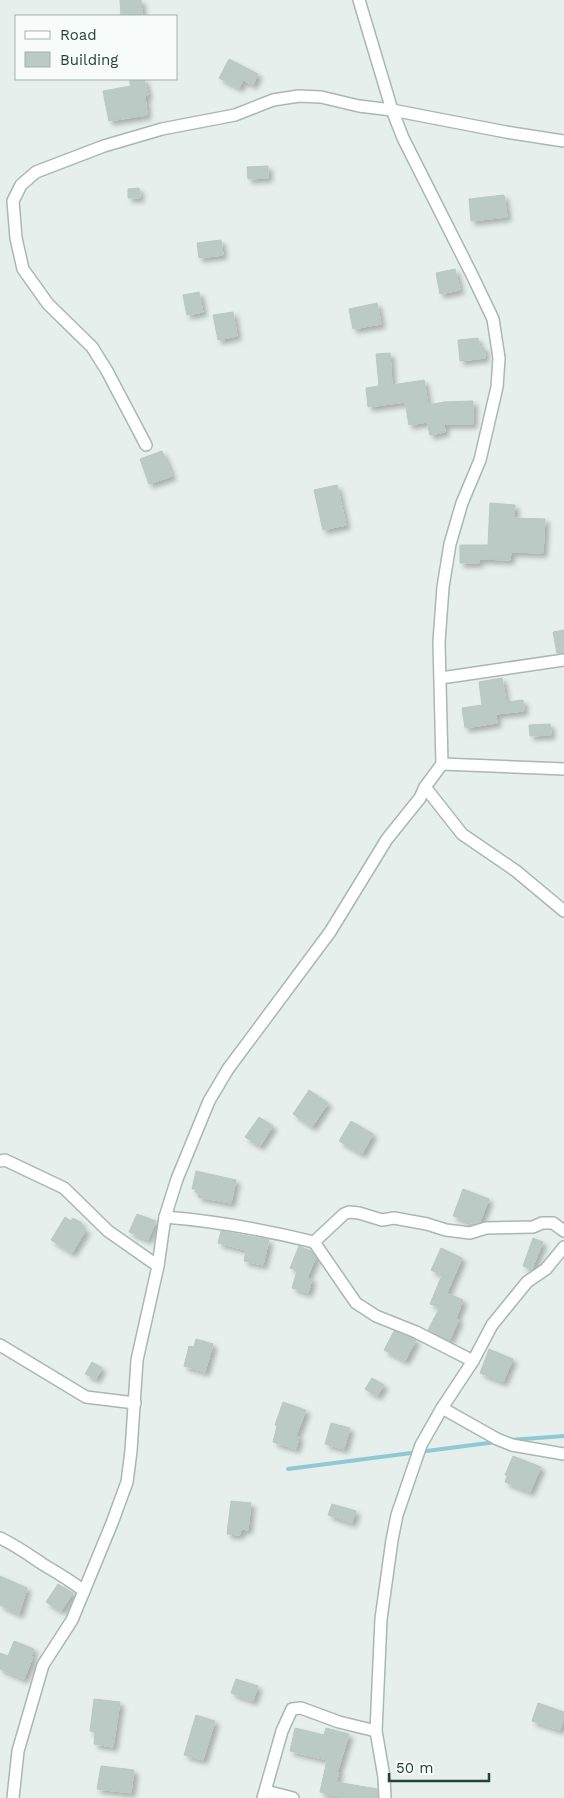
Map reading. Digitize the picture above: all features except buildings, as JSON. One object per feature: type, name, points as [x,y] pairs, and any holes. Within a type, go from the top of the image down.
[{"type":"street","points":[[12,1798],[18,1751],[43,1665],[72,1620],[127,1482],[135,1403],[137,1360],[158,1266],[165,1217],[177,1178],[209,1101],[228,1070],[330,932],[388,839],[420,798],[424,788],[442,764],[439,642],[443,587],[450,544],[462,503],[480,460],[497,387],[499,358],[492,319],[403,138],[392,110],[359,0]]},
{"type":"street","points":[[146,445],[107,370],[92,347],[48,304],[23,269],[16,238],[13,201],[22,185],[36,172],[104,146],[162,128],[235,115],[273,100],[299,96],[321,97],[359,106],[392,110],[564,141]]},
{"type":"street","points":[[441,678],[564,660]]},
{"type":"street","points":[[442,764],[564,769]]},
{"type":"street","points":[[424,788],[462,834],[516,871],[564,910]]},
{"type":"street","points":[[0,1161],[5,1160],[64,1188],[108,1231],[158,1266]]},
{"type":"street","points":[[314,1242],[344,1214],[350,1212],[382,1220],[394,1218],[411,1220],[446,1230],[470,1233],[486,1228],[533,1227],[542,1223],[553,1223],[564,1231]]},
{"type":"street","points":[[165,1217],[213,1222],[314,1242],[356,1303],[376,1316],[416,1332],[473,1361]]},
{"type":"street","points":[[385,1798],[384,1777],[376,1731],[381,1619],[396,1524],[421,1445],[442,1408],[473,1361],[492,1325],[527,1282],[546,1269],[564,1247]]},
{"type":"street","points":[[0,1345],[86,1397],[135,1403]]},
{"type":"street","points":[[442,1408],[497,1439],[512,1445],[564,1454]]},
{"type":"street","points":[[0,1538],[18,1546],[43,1564],[61,1573],[84,1591]]},
{"type":"street","points":[[293,1798],[264,1794],[282,1731],[292,1709],[301,1708],[339,1722],[376,1731]]},
{"type":"waterway","points":[[510,1440],[564,1436]]},
{"type":"waterway","points":[[288,1469],[496,1442]]}]
